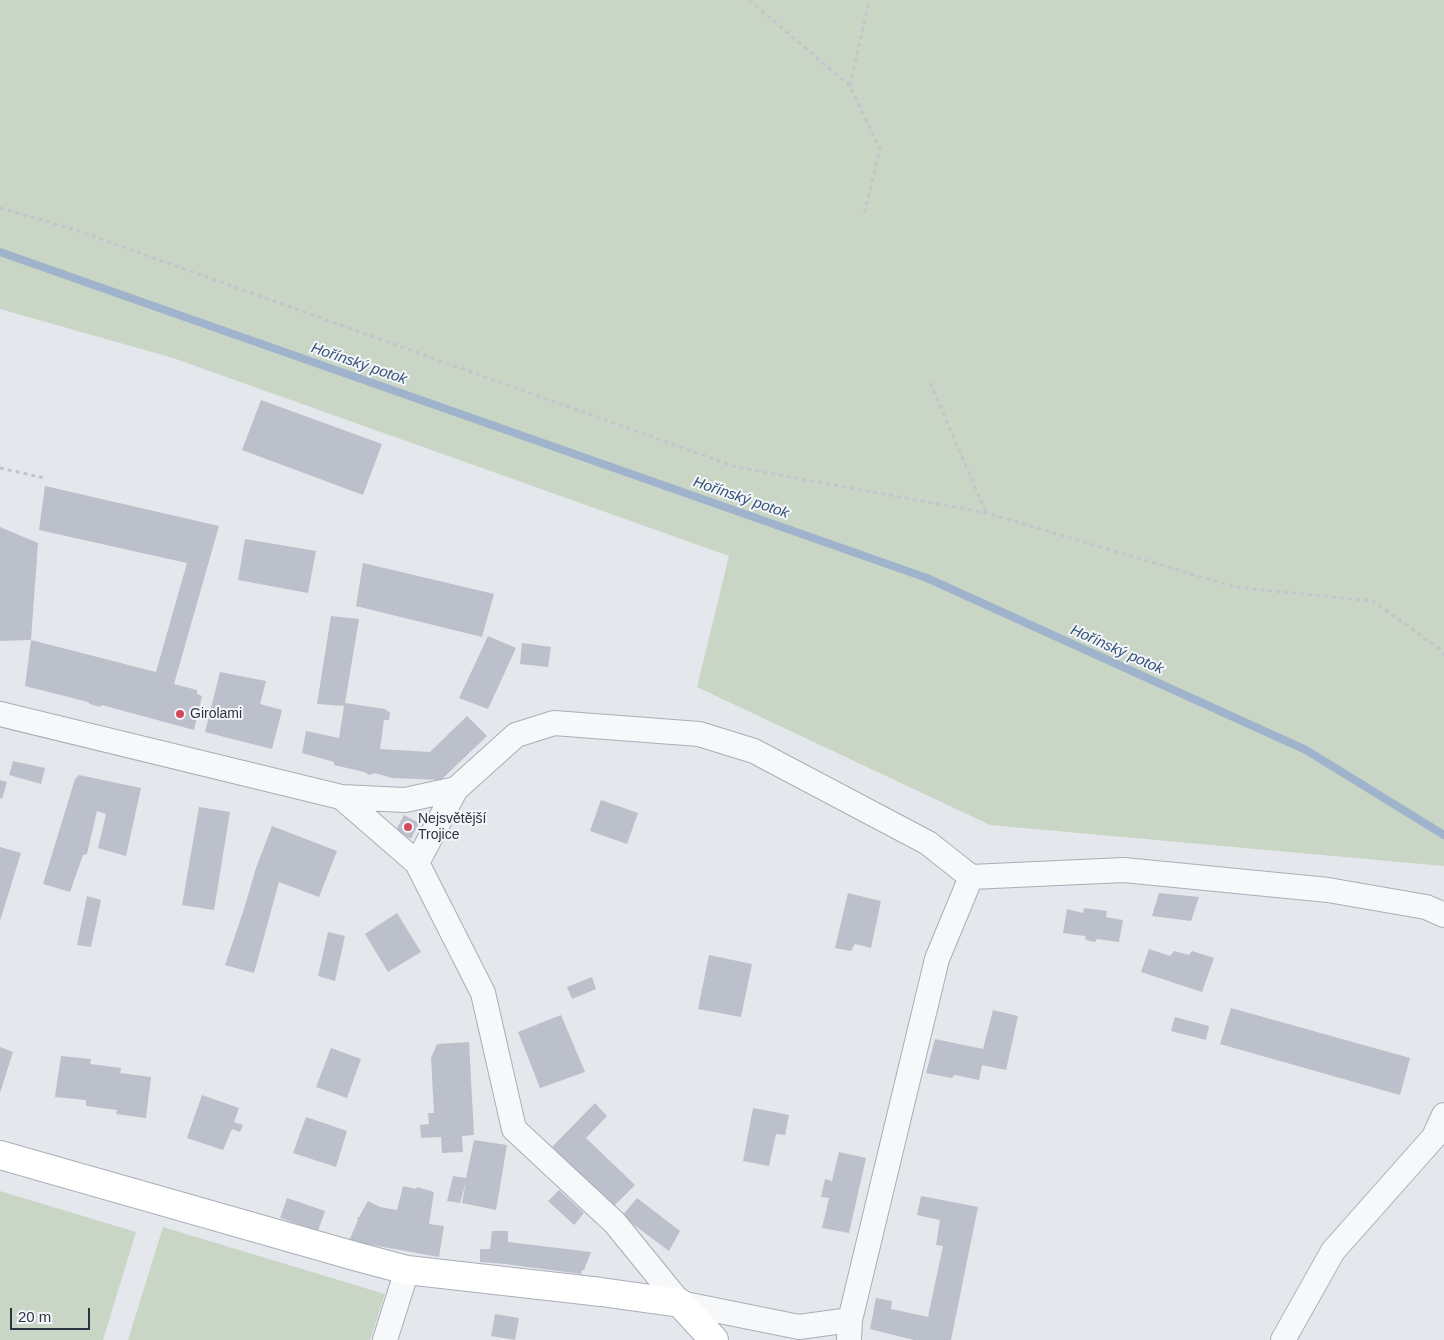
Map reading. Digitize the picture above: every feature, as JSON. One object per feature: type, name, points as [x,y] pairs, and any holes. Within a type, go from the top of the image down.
[{"type":"street","points":[[0,714],[341,797],[405,800],[456,789]]},
{"type":"street","points":[[417,863],[456,789],[516,735],[554,722],[700,734],[754,751],[928,843],[971,877],[1124,870],[1328,890],[1426,907],[1444,915]]},
{"type":"street","points":[[341,797],[417,863],[483,993],[514,1130],[615,1223],[680,1303],[714,1340]]},
{"type":"street","points":[[0,1155],[348,1255],[407,1270],[601,1292],[680,1303],[799,1327],[850,1330],[937,959],[971,877]]},
{"type":"street","points":[[1283,1340],[1333,1250],[1439,1140],[1444,1115]]},
{"type":"street","points":[[385,1340],[407,1270]]},
{"type":"path","points":[[749,0],[850,86],[880,149],[864,214]]},
{"type":"path","points":[[850,86],[868,0]]},
{"type":"path","points":[[0,208],[83,232],[736,467],[987,513],[1235,587],[1373,601],[1440,649],[1444,655]]},
{"type":"path","points":[[930,383],[987,513]]},
{"type":"path","points":[[0,468],[44,478]]},
{"type":"green space","points":[[0,0],[1444,0],[1444,866],[990,825],[697,687],[729,556],[173,358],[0,309]]},
{"type":"green space","points":[[0,1191],[136,1232],[103,1340],[0,1340]]},
{"type":"green space","points":[[163,1227],[385,1294],[370,1340],[128,1340]]},
{"type":"building","points":[[261,400],[382,444],[363,495],[242,450]]},
{"type":"building","points":[[45,486],[219,526],[174,684],[197,690],[197,694],[202,696],[194,730],[25,686],[31,640],[156,672],[187,563],[39,530]]},
{"type":"building","points":[[0,527],[38,543],[31,640],[0,641]]},
{"type":"building","points":[[245,539],[316,551],[308,593],[238,580]]},
{"type":"building","points":[[363,563],[494,594],[482,637],[356,606]]},
{"type":"building","points":[[331,616],[359,619],[345,703],[385,709],[390,713],[389,720],[384,720],[380,749],[430,752],[467,716],[487,736],[441,780],[392,778],[375,773],[369,775],[302,753],[306,731],[339,738],[344,706],[317,704]]},
{"type":"building","points":[[488,636],[516,648],[488,709],[459,698]]},
{"type":"building","points":[[522,643],[551,647],[548,667],[520,664]]},
{"type":"building","points":[[220,672],[266,681],[260,704],[282,710],[272,749],[205,732]]},
{"type":"building","points":[[13,761],[45,768],[41,784],[9,775]]},
{"type":"building","points":[[79,775],[141,788],[126,856],[98,848],[106,814],[97,811],[87,854],[83,855],[70,892],[43,884],[75,779]]},
{"type":"building","points":[[0,780],[7,782],[2,799],[0,798]]},
{"type":"building","points":[[601,800],[638,813],[627,844],[590,831]]},
{"type":"building","points":[[199,807],[230,812],[214,910],[182,905]]},
{"type":"building","name":"Nejsvětější Trojice","points":[[404,815],[419,823],[411,839],[396,830]]},
{"type":"building","points":[[272,826],[337,851],[319,897],[279,882],[254,973],[225,965],[256,868]]},
{"type":"building","points":[[0,847],[21,853],[0,921]]},
{"type":"building","points":[[848,893],[881,901],[871,948],[855,944],[851,951],[835,948]]},
{"type":"building","points":[[1159,893],[1199,897],[1191,921],[1152,916]]},
{"type":"building","points":[[87,896],[101,900],[91,947],[77,945]]},
{"type":"building","points":[[1084,908],[1107,911],[1106,917],[1123,920],[1119,942],[1097,939],[1095,942],[1086,940],[1085,936],[1063,933],[1067,909],[1083,913]]},
{"type":"building","points":[[397,913],[421,952],[388,972],[365,934]]},
{"type":"building","points":[[328,932],[345,936],[335,981],[318,976]]},
{"type":"building","points":[[1149,949],[1170,956],[1174,951],[1189,955],[1192,951],[1214,958],[1202,992],[1141,972]]},
{"type":"building","points":[[709,955],[752,964],[741,1017],[698,1009]]},
{"type":"building","points":[[592,977],[596,989],[572,999],[567,987]]},
{"type":"building","points":[[1231,1008],[1410,1058],[1400,1095],[1220,1044]]},
{"type":"building","points":[[993,1010],[1018,1016],[1006,1070],[982,1065],[979,1080],[955,1075],[952,1078],[926,1073],[935,1039],[983,1049]]},
{"type":"building","points":[[561,1015],[585,1072],[540,1088],[518,1032]]},
{"type":"building","points":[[1175,1017],[1209,1026],[1206,1040],[1171,1031]]},
{"type":"building","points":[[469,1042],[474,1135],[462,1136],[463,1152],[442,1153],[441,1137],[421,1138],[420,1125],[429,1124],[428,1113],[434,1113],[431,1058],[437,1044]]},
{"type":"building","points":[[0,1047],[13,1052],[0,1093]]},
{"type":"building","points":[[331,1048],[361,1059],[347,1098],[316,1087]]},
{"type":"building","points":[[61,1056],[91,1059],[90,1064],[121,1068],[120,1073],[151,1077],[146,1118],[116,1114],[117,1110],[86,1106],[86,1100],[55,1097]]},
{"type":"building","points":[[202,1095],[239,1108],[234,1122],[243,1125],[240,1132],[232,1129],[223,1150],[187,1138]]},
{"type":"building","points":[[595,1103],[607,1116],[586,1138],[635,1185],[613,1207],[552,1147]]},
{"type":"building","points":[[753,1108],[789,1115],[785,1135],[776,1134],[769,1166],[743,1161]]},
{"type":"building","points":[[306,1117],[347,1131],[336,1167],[293,1153]]},
{"type":"building","points":[[474,1140],[507,1145],[496,1210],[462,1203],[466,1182],[460,1203],[447,1201],[453,1176],[466,1178]]},
{"type":"building","points":[[839,1152],[866,1158],[849,1233],[822,1228],[829,1198],[821,1197],[825,1179],[832,1181]]},
{"type":"building","points":[[403,1186],[416,1189],[417,1187],[434,1192],[429,1224],[444,1226],[439,1257],[349,1241],[357,1219],[368,1201],[380,1207],[397,1210]]},
{"type":"building","points":[[559,1190],[584,1213],[574,1225],[548,1201]]},
{"type":"building","points":[[921,1196],[978,1207],[951,1340],[914,1340],[870,1329],[876,1298],[892,1301],[891,1309],[928,1317],[943,1246],[936,1245],[940,1220],[917,1215]]},
{"type":"building","points":[[287,1198],[325,1211],[318,1231],[280,1218]]},
{"type":"building","points":[[637,1198],[680,1231],[669,1251],[622,1216]]},
{"type":"building","points":[[492,1231],[508,1231],[508,1242],[591,1252],[581,1274],[480,1262],[480,1249],[490,1249]]},
{"type":"building","points":[[495,1314],[519,1318],[515,1340],[491,1336]]},
{"type":"waterway","name":"Hořínský potok","points":[[0,252],[927,578],[1306,750],[1444,835]]},
{"type":"place","name":"Girolami","points":[[180,714]]},
{"type":"place","name":"Nejsvětější Trojice","points":[[408,827]]}]
